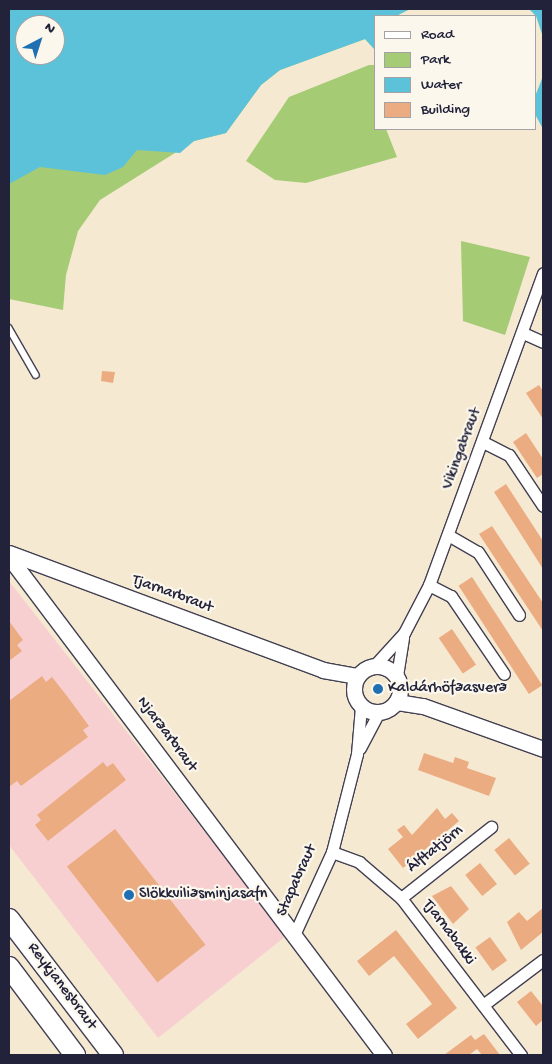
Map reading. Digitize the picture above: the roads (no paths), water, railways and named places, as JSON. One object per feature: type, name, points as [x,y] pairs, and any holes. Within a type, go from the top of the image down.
[{"type":"highway","name":"Reykjanesbraut","points":[[9,919],[113,1055]]},
{"type":"highway","name":"Reykjanesbraut","points":[[9,967],[75,1055]]},
{"type":"street","name":"Vikingabraut","points":[[374,666],[404,633],[429,585],[523,333],[543,273]]},
{"type":"street","points":[[523,333],[543,342]]},
{"type":"street","points":[[483,442],[509,455],[543,506]]},
{"type":"street","points":[[448,536],[478,552],[519,615]]},
{"type":"street","name":"Tjarnarbraut","points":[[9,555],[356,683]]},
{"type":"street","name":"Njarðarbraut","points":[[9,555],[294,935]]},
{"type":"street","points":[[429,585],[451,596],[504,674]]},
{"type":"street","name":"Vikingabraut","points":[[398,688],[404,633]]},
{"type":"street","points":[[398,688],[378,712],[361,706],[356,683],[374,666],[387,667],[398,688],[423,706],[543,746]]},
{"type":"street","name":"Stapabraut","points":[[361,706],[356,754],[332,852],[294,935],[384,1055]]},
{"type":"street","name":"Stapabraut","points":[[356,754],[378,712]]},
{"type":"street","name":"Álftatjörn","points":[[401,898],[491,827]]},
{"type":"street","name":"Tjarnabakki","points":[[332,852],[359,862],[401,898],[521,1055]]},
{"type":"street","points":[[483,1005],[543,960]]},
{"type":"lane","points":[[9,328],[36,375]]},
{"type":"water","points":[[9,9],[410,9],[398,15],[374,15],[374,49],[365,39],[280,70],[261,85],[226,133],[194,141],[180,153],[137,150],[123,167],[105,175],[40,167],[9,184]]},
{"type":"water","points":[[529,9],[543,9],[543,37],[537,15]]},
{"type":"water","points":[[543,76],[543,129],[537,118],[537,91]]},
{"type":"place","name":"Kaldárhöfðasverð","points":[[378,689]]},
{"type":"place","name":"Slökkviliðsminjasafn","points":[[129,895]]}]
